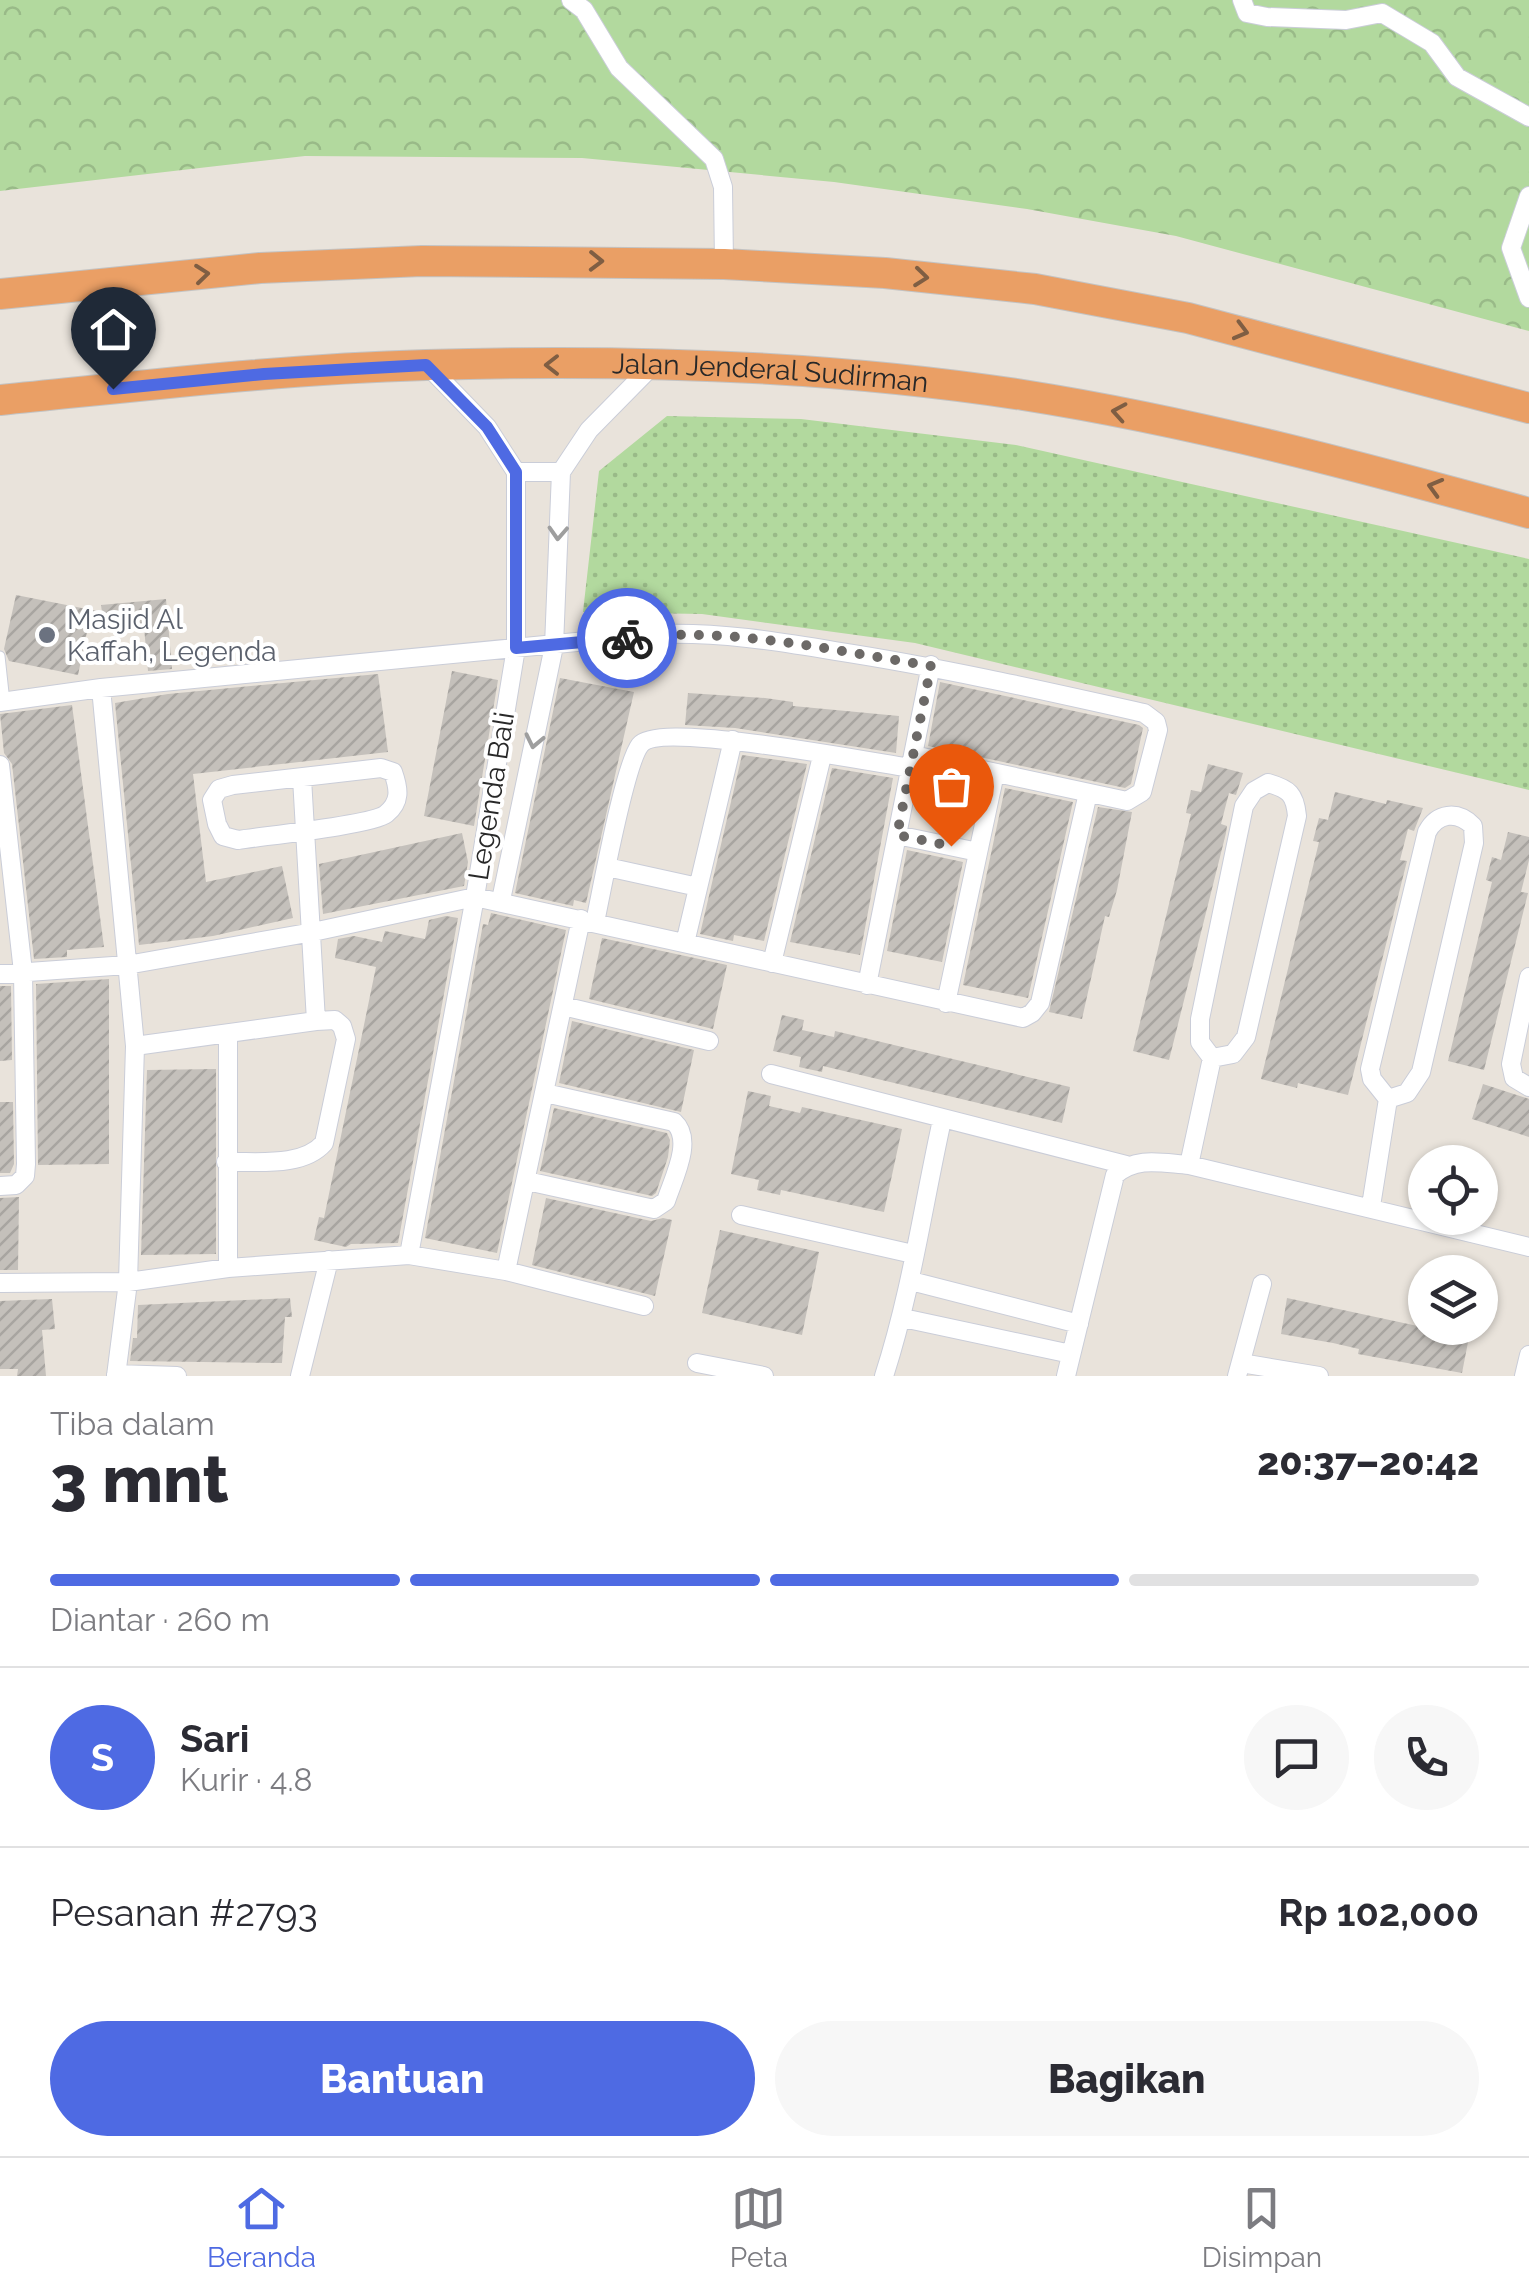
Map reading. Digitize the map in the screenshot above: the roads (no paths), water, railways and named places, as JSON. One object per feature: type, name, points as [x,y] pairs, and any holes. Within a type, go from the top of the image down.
[{"type":"highway","points":[[0,294],[260,268],[422,261],[724,264],[886,273],[1034,290],[1188,318],[1528,408]]},
{"type":"highway","name":"Jalan Jenderal Sudirman","points":[[0,400],[264,374],[426,365],[653,365],[832,373],[1020,395],[1158,419],[1299,450],[1529,514]]},
{"type":"highway","points":[[1487,502],[1529,489]]},
{"type":"street","points":[[571,0],[584,10],[619,68],[714,159],[723,187],[724,264]]},
{"type":"street","points":[[1242,0],[1247,13],[1267,17],[1358,20],[1369,14],[1382,14],[1432,42],[1444,62],[1473,88],[1529,116]]},
{"type":"street","points":[[1529,196],[1511,248],[1529,298]]},
{"type":"street","points":[[426,365],[487,427],[516,472],[561,472],[589,430],[653,365]]},
{"type":"street","name":"Legenda Bali","points":[[410,1254],[516,648],[516,472]]},
{"type":"street","name":"Legenda Bali","points":[[501,900],[554,646],[561,472]]},
{"type":"street","points":[[2,702],[101,688],[701,633],[931,666],[1144,712],[1151,717],[1158,730],[1142,792],[1127,801],[995,773],[912,762],[822,756],[734,740],[648,738],[638,747],[607,867],[563,1006],[506,1271]]},
{"type":"street","points":[[867,985],[931,666]]},
{"type":"street","points":[[101,688],[134,1046],[128,1282],[116,1375],[177,1376]]},
{"type":"street","points":[[685,943],[734,740]]},
{"type":"street","points":[[772,963],[822,756]]},
{"type":"street","points":[[0,765],[24,972],[25,1176],[16,1185],[0,1186]]},
{"type":"street","points":[[381,768],[394,772],[398,800],[381,818],[238,840],[224,836],[212,800],[219,789],[233,784],[302,778],[381,768]]},
{"type":"street","points":[[946,1003],[995,773]]},
{"type":"street","points":[[302,778],[316,1021]]},
{"type":"street","points":[[1189,1166],[1212,1058],[1200,1042],[1200,1019],[1244,806],[1254,792],[1268,783],[1286,788],[1295,798],[1297,816],[1246,1037],[1233,1054],[1212,1058]]},
{"type":"street","points":[[0,974],[126,965],[313,932],[475,896],[1023,1018],[1040,1003],[1088,793]]},
{"type":"street","points":[[1371,1206],[1388,1100],[1370,1070],[1427,832],[1433,821],[1447,815],[1467,820],[1473,826],[1474,843],[1421,1072],[1406,1092],[1388,1100]]},
{"type":"street","points":[[897,835],[978,852]]},
{"type":"street","points":[[607,867],[698,887]]},
{"type":"street","points":[[1529,977],[1511,1064],[1514,1078],[1529,1086]]},
{"type":"street","points":[[563,1006],[709,1041]]},
{"type":"street","points":[[134,1046],[316,1021],[336,1020],[342,1026],[346,1038],[324,1143],[317,1151],[299,1158],[226,1162]]},
{"type":"street","points":[[228,1035],[228,1268]]},
{"type":"street","points":[[771,1074],[1126,1165]]},
{"type":"street","points":[[527,1182],[654,1209],[666,1201],[683,1145],[683,1135],[674,1122],[545,1093]]},
{"type":"street","points":[[884,1376],[903,1318],[912,1254],[942,1120]]},
{"type":"street","points":[[1066,1376],[1108,1196],[1115,1175],[1126,1165],[1141,1161],[1189,1166],[1371,1206],[1529,1247]]},
{"type":"street","points":[[741,1215],[912,1254]]},
{"type":"street","points":[[0,1283],[128,1282],[228,1268],[410,1254],[506,1271],[644,1306]]},
{"type":"street","points":[[300,1376],[329,1260]]},
{"type":"street","points":[[911,1281],[1079,1324]]},
{"type":"street","points":[[1262,1284],[1239,1370],[1319,1376]]},
{"type":"street","points":[[903,1318],[1071,1354]]},
{"type":"street","points":[[1524,1376],[1529,1355]]},
{"type":"street","points":[[696,1363],[764,1376]]},
{"type":"lane","points":[[0,656],[2,702]]},
{"type":"place","name":"Masjid Al Kaffah, Legenda","points":[[47,635]]}]
